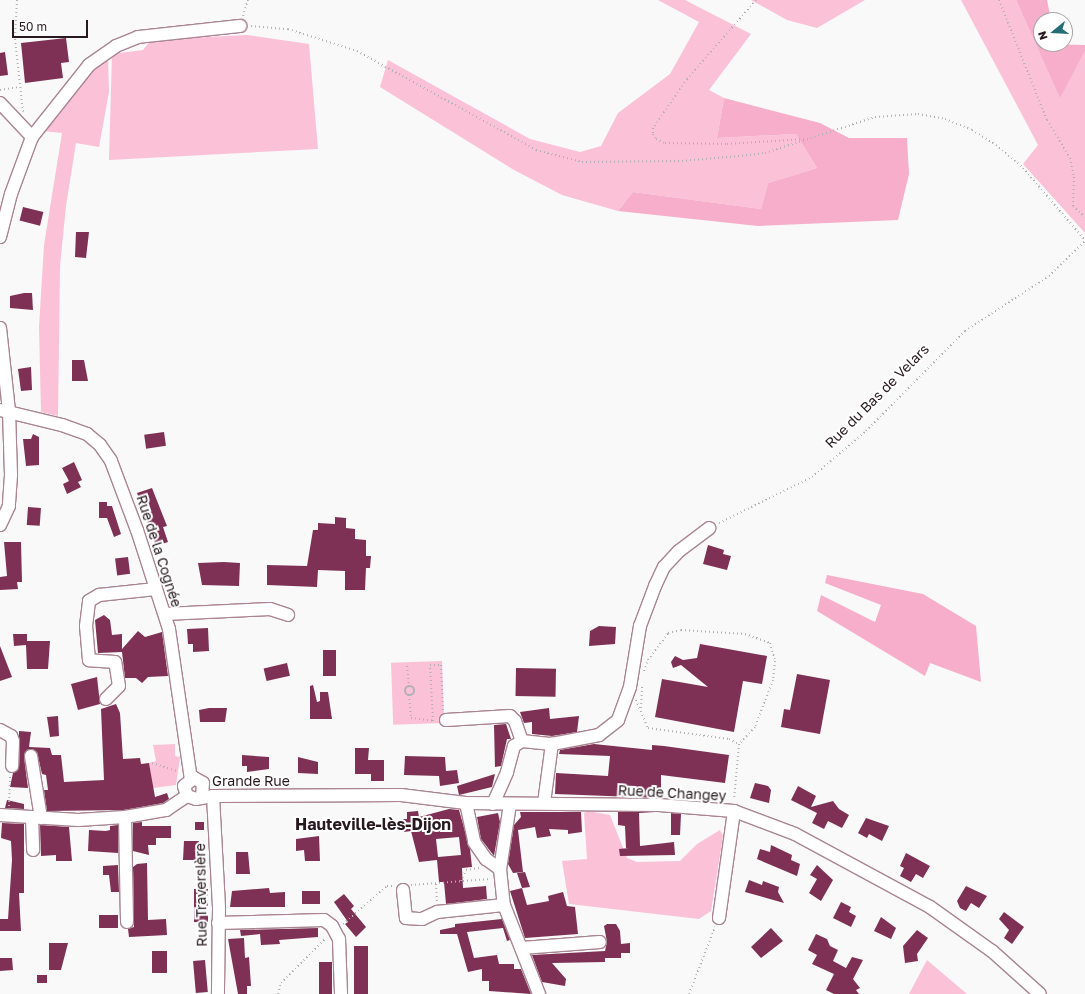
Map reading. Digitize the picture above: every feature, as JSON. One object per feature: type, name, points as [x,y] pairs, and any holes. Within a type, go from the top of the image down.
[{"type":"street","points":[[0,237],[11,194],[32,137],[80,75],[116,46],[138,37],[240,26]]},
{"type":"street","points":[[0,103],[32,137]]},
{"type":"street","points":[[0,328],[4,410],[11,488],[7,511],[0,525]]},
{"type":"street","name":"Rue de la Cognée","points":[[4,410],[73,428],[100,445],[117,475],[165,614],[173,645],[190,775],[184,786],[187,796]]},
{"type":"street","points":[[522,740],[552,744],[606,732],[624,710],[630,687],[640,626],[664,567],[679,551],[709,528]]},
{"type":"street","points":[[106,700],[119,686],[115,662],[89,660],[86,626],[89,602],[99,595],[156,589]]},
{"type":"street","points":[[165,614],[262,609],[288,615]]},
{"type":"street","points":[[441,716],[510,716],[515,721],[522,740]]},
{"type":"street","points":[[0,730],[13,741],[12,766]]},
{"type":"street","points":[[493,804],[507,772],[512,750],[522,740]]},
{"type":"street","points":[[544,803],[552,744]]},
{"type":"street","points":[[31,756],[36,817],[33,850]]},
{"type":"street","points":[[190,775],[203,783],[208,796]]},
{"type":"street","name":"Grande Rue","points":[[187,796],[196,799],[208,796],[400,795],[466,803],[510,804]]},
{"type":"street","points":[[5,815],[85,820],[125,817],[166,810],[187,796]]},
{"type":"street","name":"Rue Traversière","points":[[208,796],[218,923],[218,994]]},
{"type":"street","points":[[466,803],[474,842],[496,867]]},
{"type":"street","name":"Rue de Changey","points":[[510,804],[544,803],[682,806],[734,811],[795,834],[950,920],[992,951],[1040,994]]},
{"type":"street","points":[[510,804],[496,867],[504,905],[539,994]]},
{"type":"street","points":[[719,918],[734,811]]},
{"type":"street","points":[[125,817],[127,922]]},
{"type":"street","points":[[404,887],[406,918],[422,919],[437,912],[504,905]]},
{"type":"street","points":[[218,923],[316,918],[328,922],[336,930],[341,950],[341,994]]},
{"type":"street","points":[[522,948],[600,942]]},
{"type":"path","points":[[17,0],[15,39],[24,115]]},
{"type":"path","points":[[248,0],[240,26],[288,29],[357,52],[536,150],[562,159],[582,162],[682,161],[765,153],[875,117],[918,114],[945,119],[972,130],[996,145],[1024,168],[1085,240]]},
{"type":"path","points":[[756,0],[687,79],[653,128],[653,134],[656,139],[665,143],[727,144],[808,138]]},
{"type":"path","points":[[999,0],[1047,120],[1070,158],[1074,177],[1073,206],[1085,217]]},
{"type":"path","points":[[0,90],[20,87]]},
{"type":"path","name":"Rue du Bas de Velars","points":[[709,528],[812,477],[866,431],[965,331],[1049,276],[1085,240]]},
{"type":"path","points":[[643,676],[648,660],[668,633],[681,630],[745,634],[770,643],[775,661],[773,680],[755,727],[738,744],[734,811]]},
{"type":"path","points":[[409,686],[404,691],[409,695],[411,718],[433,721],[438,720],[441,716],[441,665],[430,665],[433,721]]},
{"type":"path","points":[[408,666],[409,686],[413,692],[409,695]]},
{"type":"path","points":[[641,708],[642,681]]},
{"type":"path","points":[[630,687],[641,708],[648,728],[729,739],[738,744]]},
{"type":"path","points":[[152,763],[190,775]]},
{"type":"path","points":[[5,815],[12,766]]},
{"type":"path","points":[[461,882],[466,870],[496,867]]},
{"type":"path","points":[[278,994],[281,983],[336,930],[387,886],[404,887],[486,880]]},
{"type":"path","points":[[436,884],[438,906]]},
{"type":"path","points":[[689,994],[719,918]]},
{"type":"shaded area","points":[[658,0],[685,0],[751,34],[709,90],[724,98],[717,138],[796,134],[817,168],[768,183],[761,209],[633,192],[618,211],[562,195],[514,170],[380,87],[388,60],[530,139],[580,152],[601,146],[618,113],[670,74],[699,22]]},
{"type":"shaded area","points":[[751,0],[865,0],[817,28],[787,20]]},
{"type":"shaded area","points":[[961,0],[1016,0],[1033,37],[1033,52],[1040,52],[1060,97],[1085,51],[1085,233],[1023,164],[1038,145]]},
{"type":"shaded area","points":[[1016,0],[1047,0],[1049,12],[1033,12],[1033,38]]},
{"type":"shaded area","points":[[247,35],[309,44],[318,149],[109,160],[112,54],[143,50],[151,40]]},
{"type":"shaded area","points":[[1073,45],[1085,45],[1085,51],[1060,98],[1039,52],[1073,52]]},
{"type":"shaded area","points":[[108,57],[109,92],[99,147],[76,143],[66,206],[60,266],[58,416],[41,412],[39,327],[44,245],[62,133],[42,131],[82,80]]},
{"type":"shaded area","points":[[724,98],[820,123],[849,138],[907,138],[909,174],[898,220],[758,226],[618,211],[633,192],[761,209],[768,183],[817,168],[796,134],[717,138]]},
{"type":"shaded area","points":[[827,575],[923,594],[976,626],[981,682],[930,663],[925,676],[817,611],[821,595],[875,622],[881,605],[825,583]]},
{"type":"shaded area","points":[[442,661],[444,723],[393,725],[391,663]]},
{"type":"shaded area","points":[[175,744],[175,756],[180,757],[176,785],[153,788],[149,763],[156,761],[153,745]]},
{"type":"shaded area","points":[[588,811],[610,815],[627,858],[637,862],[680,861],[697,844],[720,830],[723,836],[711,911],[699,919],[569,904],[562,861],[587,859],[584,813]]},
{"type":"shaded area","points":[[927,960],[967,994],[909,994]]},
{"type":"building","points":[[66,38],[69,62],[61,63],[63,78],[25,83],[21,43]]},
{"type":"building","points":[[5,52],[8,75],[0,76],[0,53]]},
{"type":"building","points":[[23,207],[43,212],[40,226],[20,221]]},
{"type":"building","points":[[76,232],[89,232],[86,258],[75,257]]},
{"type":"building","points":[[32,293],[33,310],[10,308],[10,296]]},
{"type":"building","points":[[72,360],[84,360],[88,381],[72,381]]},
{"type":"building","points":[[31,367],[32,390],[21,391],[18,369]]},
{"type":"building","points":[[164,432],[166,446],[146,449],[144,435]]},
{"type":"building","points":[[33,434],[39,437],[39,465],[26,466],[23,439],[31,439]]},
{"type":"building","points":[[74,462],[82,480],[78,482],[81,487],[67,494],[63,484],[69,481],[62,468]]},
{"type":"building","points":[[152,488],[167,526],[163,527],[168,542],[156,546],[137,493]]},
{"type":"building","points":[[99,502],[107,502],[107,506],[112,506],[121,534],[114,537],[107,518],[99,518]]},
{"type":"building","points":[[28,507],[41,508],[40,526],[27,525]]},
{"type":"building","points":[[335,517],[346,518],[346,528],[355,529],[355,539],[366,540],[366,556],[371,556],[370,568],[366,568],[365,590],[345,590],[345,571],[318,570],[317,587],[267,585],[267,565],[307,566],[313,530],[318,530],[318,523],[335,524]]},
{"type":"building","points":[[4,542],[21,542],[22,582],[17,582],[18,589],[0,590],[0,577],[7,576]]},
{"type":"building","points":[[708,545],[724,550],[723,554],[731,556],[727,570],[703,564]]},
{"type":"building","points":[[128,557],[130,574],[117,575],[115,559]]},
{"type":"building","points":[[198,563],[240,563],[239,586],[202,585]]},
{"type":"building","points":[[104,615],[110,620],[112,635],[122,634],[122,649],[138,631],[145,637],[162,632],[168,676],[148,677],[142,683],[136,678],[125,678],[122,652],[98,653],[95,620]]},
{"type":"building","points":[[599,626],[616,627],[615,644],[589,646],[590,631]]},
{"type":"building","points":[[208,628],[209,651],[193,652],[193,644],[188,644],[187,629]]},
{"type":"building","points":[[13,634],[27,634],[27,641],[50,641],[48,669],[27,669],[26,645],[14,646]]},
{"type":"building","points":[[700,644],[767,656],[762,684],[743,681],[734,732],[655,717],[662,679],[708,687],[681,665],[673,668],[671,662],[675,656],[683,660],[697,658]]},
{"type":"building","points":[[0,646],[12,677],[0,681]]},
{"type":"building","points":[[323,650],[336,650],[336,676],[323,676]]},
{"type":"building","points":[[287,663],[290,676],[267,681],[264,668]]},
{"type":"building","points":[[516,668],[556,669],[556,697],[516,696]]},
{"type":"building","points":[[797,674],[830,680],[820,734],[781,727],[784,709],[790,710]]},
{"type":"building","points":[[97,677],[100,704],[78,710],[71,684]]},
{"type":"building","points":[[313,685],[317,702],[320,701],[320,692],[328,692],[332,719],[310,719],[310,686]]},
{"type":"building","points":[[116,704],[120,713],[123,759],[140,758],[141,764],[149,763],[155,797],[167,793],[169,799],[163,803],[124,810],[47,811],[44,790],[48,790],[46,775],[42,774],[37,752],[30,749],[24,757],[28,788],[10,787],[13,773],[19,767],[19,731],[31,732],[29,747],[50,748],[52,755],[61,755],[64,782],[104,780],[101,709]]},
{"type":"building","points":[[209,708],[227,708],[225,722],[200,722],[199,710]]},
{"type":"building","points":[[549,708],[550,719],[579,716],[577,732],[552,736],[532,734],[532,722],[524,723],[520,712]]},
{"type":"building","points":[[58,716],[59,736],[50,737],[47,717]]},
{"type":"building","points":[[506,724],[511,739],[507,739],[501,766],[495,767],[494,725]]},
{"type":"building","points":[[594,744],[652,750],[652,745],[729,755],[725,783],[661,775],[661,798],[555,794],[556,773],[608,776],[610,756],[559,754],[560,750]]},
{"type":"building","points":[[355,748],[369,748],[368,760],[384,760],[384,781],[371,781],[371,774],[355,774]]},
{"type":"building","points":[[242,755],[269,757],[269,769],[247,772],[247,766],[242,766]]},
{"type":"building","points":[[405,756],[445,757],[446,771],[457,770],[459,783],[440,786],[439,776],[404,775]]},
{"type":"building","points":[[298,757],[318,762],[318,774],[298,773]]},
{"type":"building","points":[[495,774],[492,787],[459,795],[457,786]]},
{"type":"building","points":[[755,783],[768,786],[771,790],[769,803],[750,798]]},
{"type":"building","points":[[798,786],[816,796],[811,807],[833,801],[839,809],[849,815],[842,828],[828,821],[824,829],[812,823],[817,813],[791,800]]},
{"type":"building","points":[[7,800],[24,804],[24,809],[5,808]]},
{"type":"building","points":[[449,809],[459,810],[470,849],[472,867],[462,868],[463,888],[486,886],[487,899],[446,904],[444,882],[439,882],[437,860],[419,862],[411,831],[404,832],[403,819],[407,819],[407,812],[418,811],[419,817]],"holes":[[[459,837],[461,855],[438,857],[436,839]]]},
{"type":"building","points":[[520,812],[581,812],[582,832],[568,834],[568,830],[549,829],[551,836],[537,838],[535,827],[518,830],[523,872],[513,873],[508,864],[514,825],[521,817]]},
{"type":"building","points":[[618,812],[655,812],[639,813],[640,846],[674,842],[675,855],[620,856],[619,849],[629,848],[626,848],[625,826],[618,825]]},
{"type":"building","points":[[498,813],[500,822],[494,856],[481,839],[477,817]]},
{"type":"building","points":[[671,813],[681,814],[680,835],[671,835]]},
{"type":"building","points":[[866,818],[889,826],[882,841],[869,834],[867,838],[858,833]]},
{"type":"building","points":[[142,822],[142,826],[171,826],[171,838],[156,838],[156,845],[148,845],[149,855],[133,851],[133,823]]},
{"type":"building","points":[[195,822],[204,822],[204,830],[195,830]]},
{"type":"building","points":[[2,823],[24,824],[24,893],[19,893],[21,931],[0,931],[0,919],[8,919],[12,860],[11,841],[1,838]]},
{"type":"building","points":[[40,825],[69,827],[72,861],[56,861],[56,855],[41,856]]},
{"type":"building","points":[[118,825],[118,853],[88,851],[89,830],[106,831],[110,830],[110,826]]},
{"type":"building","points":[[319,836],[320,861],[305,861],[304,850],[296,851],[296,839]]},
{"type":"building","points":[[184,841],[199,841],[196,860],[183,860]]},
{"type":"building","points":[[771,845],[792,855],[791,860],[800,864],[797,876],[757,859],[760,849],[770,852]]},
{"type":"building","points":[[236,852],[248,852],[250,874],[236,874]]},
{"type":"building","points":[[906,853],[930,866],[923,878],[916,874],[911,882],[900,876],[904,868],[900,866]]},
{"type":"building","points":[[147,863],[148,920],[166,919],[167,935],[129,937],[128,929],[134,927],[133,867],[137,864]]},
{"type":"building","points":[[118,865],[119,892],[111,892],[109,875],[103,875],[103,866]]},
{"type":"building","points":[[817,865],[833,880],[821,901],[809,893],[817,879],[810,875]]},
{"type":"building","points":[[525,872],[530,887],[522,888],[517,873]]},
{"type":"building","points":[[749,880],[762,885],[763,881],[779,887],[778,892],[784,903],[745,892]]},
{"type":"building","points":[[966,886],[987,896],[979,908],[971,903],[966,911],[960,908],[957,901]]},
{"type":"building","points":[[269,888],[270,893],[285,892],[285,907],[230,907],[232,891]]},
{"type":"building","points":[[522,888],[527,905],[549,901],[548,896],[563,892],[567,906],[575,907],[578,934],[525,938],[510,891]]},
{"type":"building","points":[[194,889],[208,889],[208,922],[194,922]]},
{"type":"building","points":[[302,891],[320,891],[320,904],[302,904]]},
{"type":"building","points":[[344,894],[354,906],[351,909],[366,927],[356,937],[345,924],[348,922],[334,902]]},
{"type":"building","points":[[841,902],[851,907],[849,912],[856,916],[851,927],[833,918]]},
{"type":"building","points":[[1004,912],[1024,927],[1012,944],[1004,938],[1009,930],[999,919]]},
{"type":"building","points":[[99,915],[118,915],[118,928],[99,928]]},
{"type":"building","points":[[881,917],[896,928],[891,939],[874,931]]},
{"type":"building","points":[[502,919],[510,940],[507,941],[503,928],[467,932],[474,958],[497,955],[499,964],[514,964],[514,969],[521,969],[531,994],[489,991],[489,981],[482,981],[482,969],[468,972],[457,934],[440,934],[440,930],[455,927],[455,924]]},
{"type":"building","points":[[607,924],[616,924],[620,931],[621,944],[630,943],[630,953],[621,953],[621,958],[605,958],[605,962],[552,963],[566,979],[565,986],[542,982],[532,955],[605,951],[607,942],[604,926]]},
{"type":"building","points":[[318,928],[318,937],[279,940],[280,944],[261,945],[260,934],[241,936],[240,930]]},
{"type":"building","points":[[771,928],[783,941],[761,958],[751,947]]},
{"type":"building","points":[[917,930],[928,938],[917,954],[918,961],[905,963],[903,946]]},
{"type":"building","points":[[816,934],[827,939],[830,946],[838,950],[833,961],[846,968],[852,957],[863,960],[853,979],[860,988],[856,990],[859,994],[834,994],[826,990],[834,974],[812,964],[817,955],[808,950]]},
{"type":"building","points":[[244,938],[245,958],[249,957],[251,986],[247,986],[247,994],[238,994],[228,939]]},
{"type":"building","points":[[49,943],[68,943],[61,970],[49,970]]},
{"type":"building","points":[[354,946],[368,946],[368,994],[354,994]]},
{"type":"building","points":[[152,951],[167,951],[167,973],[152,973]]},
{"type":"building","points":[[0,958],[12,958],[13,970],[0,971]]},
{"type":"building","points":[[205,960],[208,992],[196,993],[193,961]]},
{"type":"building","points":[[319,962],[332,962],[332,994],[319,994]]},
{"type":"building","points":[[37,975],[47,975],[47,983],[37,983]]},
{"type":"district","name":"Hauteville-lès-Dijon","points":[[373,824]]}]
